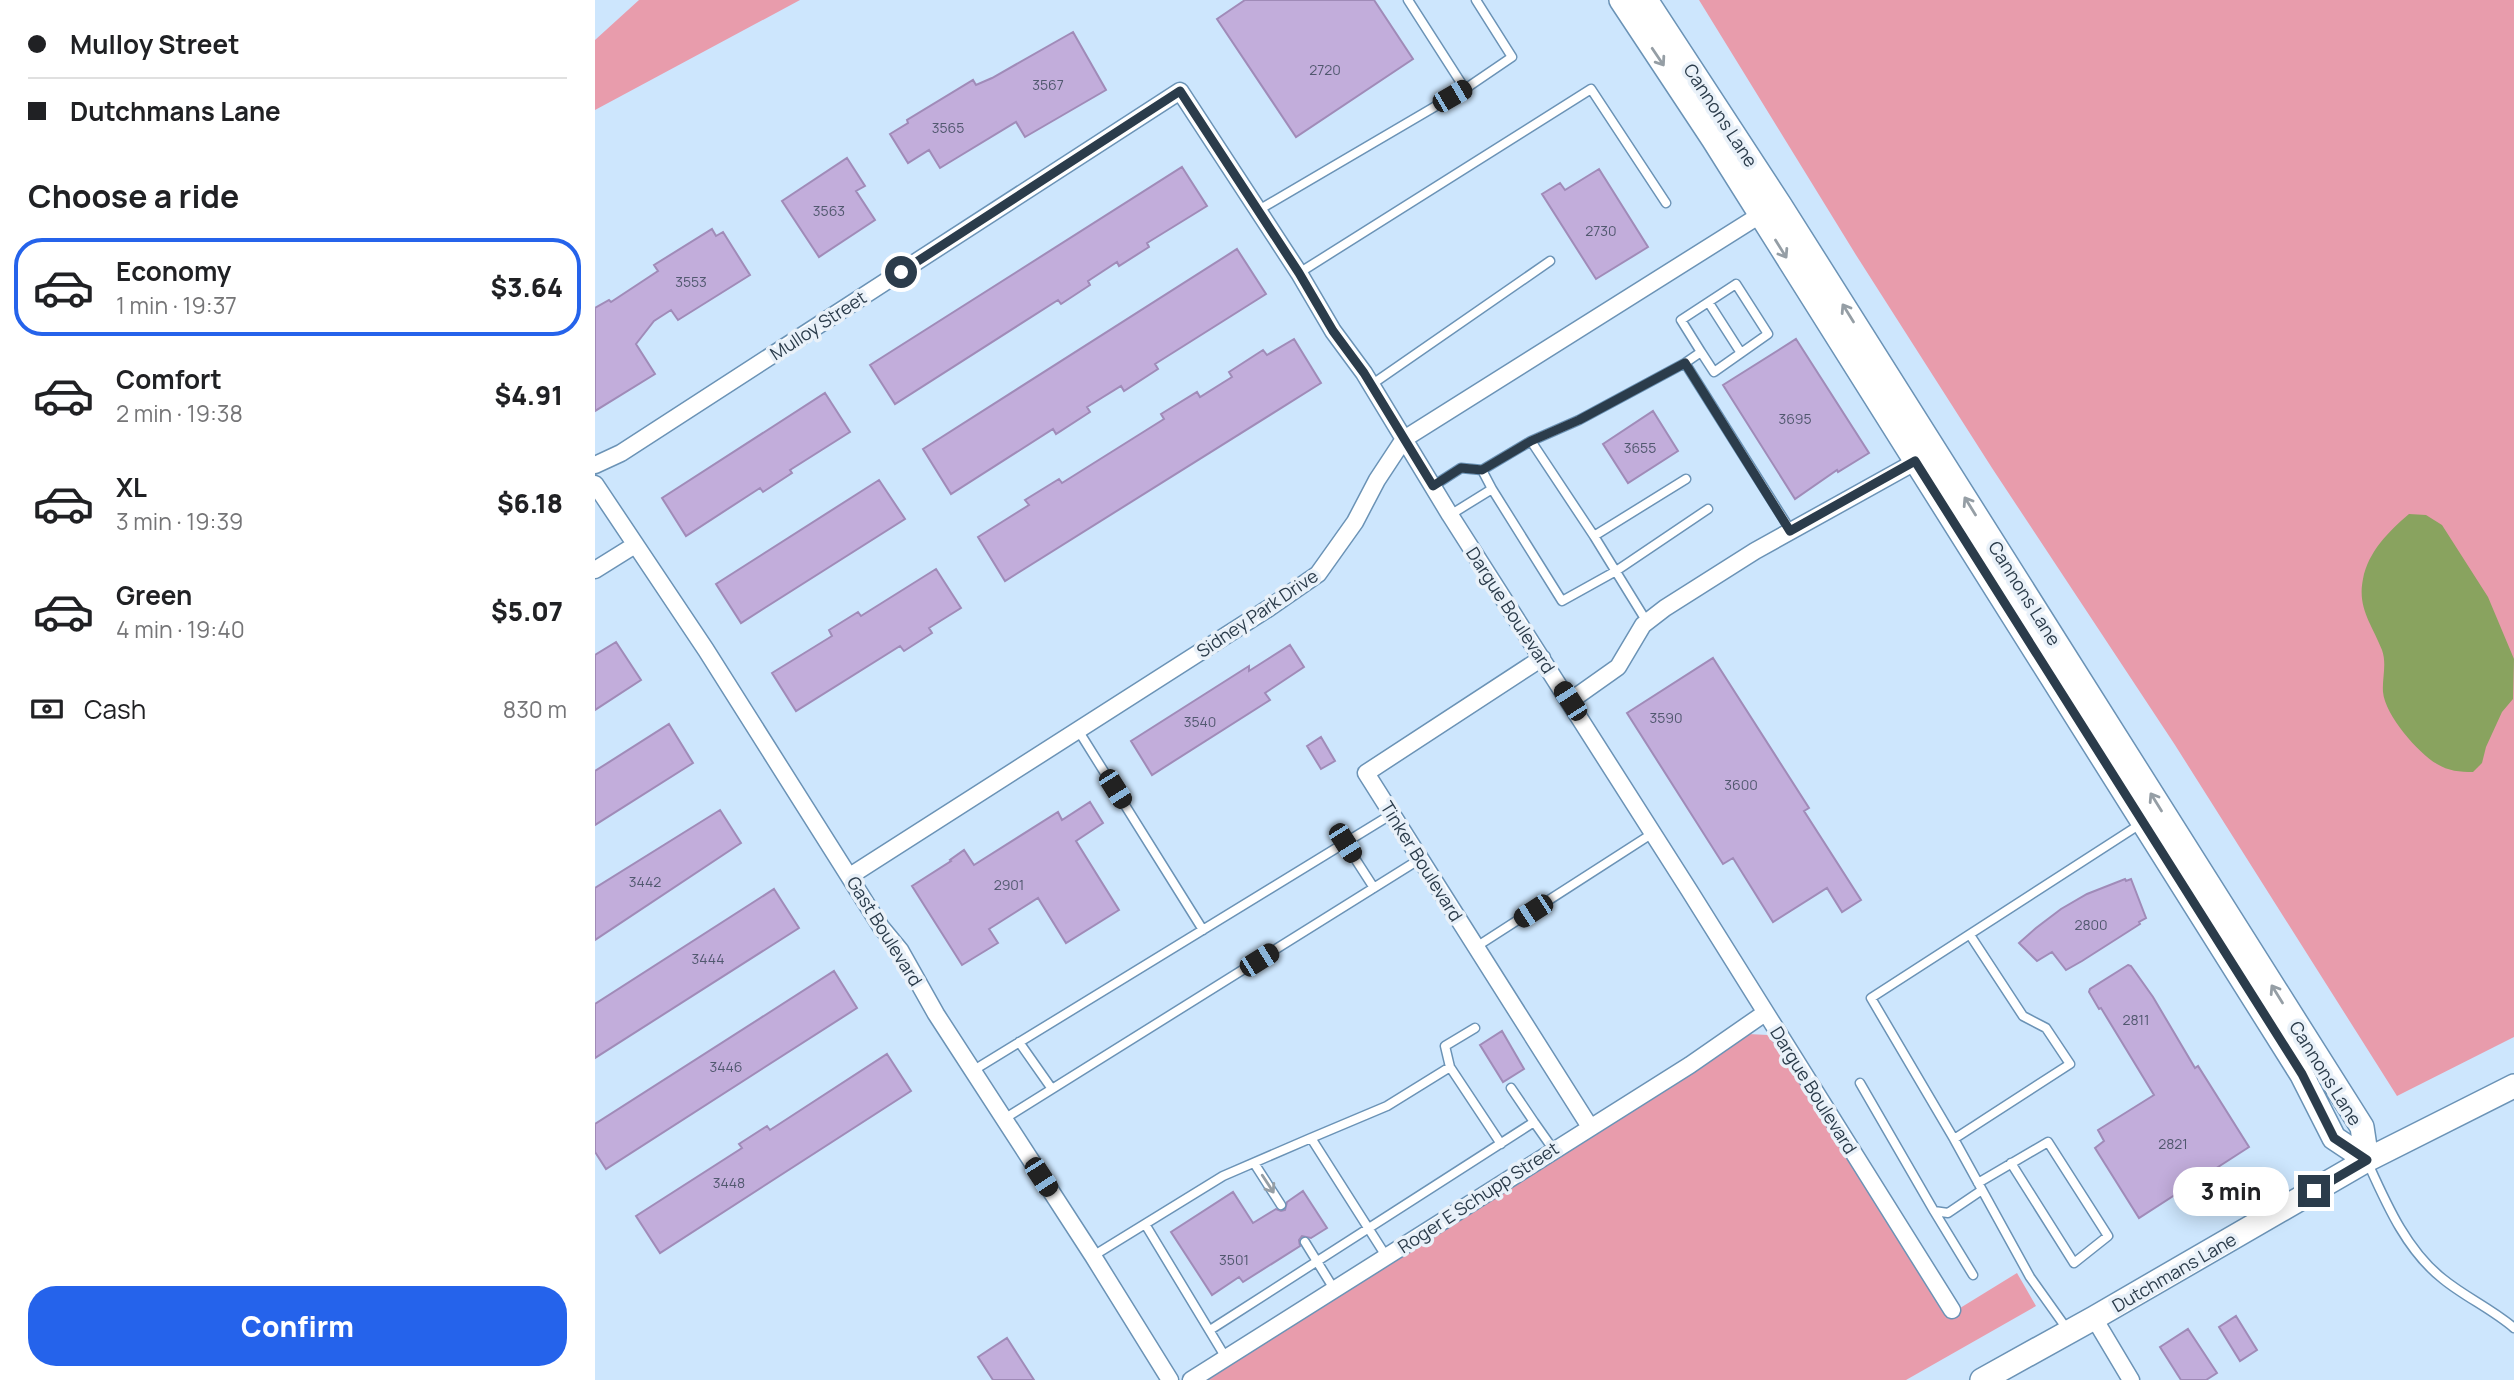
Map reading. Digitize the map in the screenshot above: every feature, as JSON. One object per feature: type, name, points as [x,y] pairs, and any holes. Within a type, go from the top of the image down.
[{"type":"main road","name":"Cannons Lane","points":[[1621,0],[1713,139],[1770,210]]},
{"type":"main road","name":"Cannons Lane","points":[[1646,0],[1770,210],[1925,456],[2362,1127],[2367,1160]]},
{"type":"main road","name":"Cannons Lane","points":[[1925,456],[2143,822],[2302,1074],[2334,1138],[2367,1160]]},
{"type":"main road","name":"Dutchmans Lane","points":[[1982,1380],[2367,1160],[2514,1086]]},
{"type":"street","name":"Dargue Boulevard","points":[[1180,91],[1299,273],[1333,331],[1371,384],[1450,515],[1570,701],[1952,1310]]},
{"type":"street","name":"Mulloy Street","points":[[595,465],[621,453],[1180,91]]},
{"type":"street","name":"Sidney Park Drive","points":[[850,876],[1318,574],[1355,522],[1377,480],[1404,439],[1770,210]]},
{"type":"street","points":[[1570,701],[1618,667],[1647,622],[1755,551],[1925,456]]},
{"type":"street","name":"Gast Boulevard","points":[[595,484],[706,650],[881,927],[900,950],[930,1004],[1170,1380]]},
{"type":"street","points":[[595,570],[635,545]]},
{"type":"street","name":"Tinker Boulevard","points":[[1542,658],[1366,773],[1590,1127]]},
{"type":"street","name":"Roger E Schupp Street","points":[[1191,1380],[1690,1065],[1765,1013]]},
{"type":"street","points":[[2094,1318],[2131,1380]]},
{"type":"lane","points":[[1408,0],[1465,89]]},
{"type":"lane","points":[[1257,211],[1465,89],[1512,58],[1476,0]]},
{"type":"lane","points":[[1299,273],[1591,89],[1666,203]]},
{"type":"lane","points":[[1371,384],[1550,261]]},
{"type":"lane","points":[[1736,284],[1768,334],[1714,372],[1701,352],[1681,320],[1736,284]]},
{"type":"lane","points":[[1709,303],[1741,353]]},
{"type":"lane","points":[[1433,486],[1461,468],[1482,470],[1531,441],[1579,420],[1701,352]]},
{"type":"lane","points":[[1685,363],[1790,531]]},
{"type":"lane","points":[[1531,441],[1647,622]]},
{"type":"lane","points":[[1482,470],[1562,601],[1616,571],[1708,509]]},
{"type":"lane","points":[[1594,536],[1686,480]]},
{"type":"lane","points":[[1450,515],[1492,489]]},
{"type":"lane","points":[[1078,730],[1203,930]]},
{"type":"lane","points":[[974,1070],[1392,814]]},
{"type":"lane","points":[[2069,1332],[2030,1277],[1954,1139],[1871,998],[2143,822]]},
{"type":"lane","points":[[1476,947],[1653,833]]},
{"type":"lane","points":[[1345,843],[1374,888]]},
{"type":"lane","points":[[1004,1119],[1420,858]]},
{"type":"lane","points":[[1954,1139],[2070,1064],[2046,1028],[2023,1016],[1970,935]]},
{"type":"lane","points":[[1475,1028],[1445,1046],[1450,1067],[1501,1144]]},
{"type":"lane","points":[[1019,1042],[1052,1089]]},
{"type":"lane","points":[[1093,1256],[1223,1176],[1387,1106],[1450,1067]]},
{"type":"lane","points":[[1860,1083],[1973,1275]]},
{"type":"lane","points":[[1511,1088],[1553,1149]]},
{"type":"lane","points":[[1210,1330],[1534,1122]]},
{"type":"lane","points":[[1311,1138],[1386,1256]]},
{"type":"lane","points":[[1934,1212],[1948,1213],[2011,1163],[2048,1142],[2108,1236],[2074,1263],[2011,1163]]},
{"type":"lane","points":[[2367,1160],[2395,1219],[2423,1259],[2441,1278],[2514,1328]]},
{"type":"lane","points":[[1254,1163],[1282,1205]]},
{"type":"lane","points":[[1145,1224],[1226,1358]]},
{"type":"lane","points":[[1305,1242],[1334,1289]]},
{"type":"shaded area","points":[[639,0],[800,0],[595,110],[595,40]]},
{"type":"shaded area","points":[[1699,0],[2514,0],[2514,1037],[2397,1096],[2175,745],[1992,468],[1856,255]]},
{"type":"shaded area","points":[[2409,514],[2426,515],[2442,525],[2488,597],[2514,659],[2513,699],[2502,712],[2486,747],[2482,763],[2473,772],[2450,770],[2429,759],[2404,733],[2385,701],[2383,655],[2364,607],[2363,579],[2374,551]]},
{"type":"shaded area","points":[[1748,1034],[1768,1035],[1770,1040],[1779,1039],[1952,1313],[2017,1273],[2036,1306],[1906,1380],[1191,1380]]},
{"type":"building","points":[[1245,0],[1374,0],[1413,59],[1296,137],[1217,19]]},
{"type":"building","points":[[1073,32],[1106,90],[1025,137],[1016,122],[940,168],[929,150],[908,163],[890,134],[908,123],[907,120],[973,80],[976,85],[992,78]]},
{"type":"building","points":[[847,158],[865,186],[856,191],[875,220],[819,257],[782,201]]},
{"type":"building","points":[[1182,167],[1207,206],[1147,243],[1149,247],[1119,266],[1117,262],[1088,281],[1090,285],[1061,304],[1058,300],[895,404],[870,365]]},
{"type":"building","points":[[1599,169],[1648,247],[1596,279],[1542,194],[1560,183],[1565,190]]},
{"type":"building","points":[[712,229],[716,236],[723,232],[750,275],[678,320],[671,310],[654,321],[636,344],[655,374],[595,411],[595,308],[609,300],[611,302],[658,271],[654,265]]},
{"type":"building","points":[[1237,249],[1266,294],[1155,364],[1158,369],[1124,391],[1121,386],[1087,407],[1090,412],[1056,434],[1053,429],[951,494],[923,449]]},
{"type":"building","points":[[1294,339],[1321,383],[1005,581],[978,537],[1029,505],[1025,500],[1059,479],[1062,483],[1164,419],[1161,414],[1197,392],[1200,397],[1232,377],[1229,372],[1263,350],[1267,355]]},
{"type":"building","points":[[1796,339],[1869,453],[1838,472],[1837,470],[1795,499],[1723,385]]},
{"type":"building","points":[[825,393],[850,432],[790,470],[792,473],[763,492],[760,488],[686,536],[662,498]]},
{"type":"building","points":[[1653,411],[1678,451],[1628,483],[1603,444]]},
{"type":"building","points":[[879,480],[905,519],[741,623],[716,584]]},
{"type":"building","points":[[936,569],[961,608],[929,628],[932,633],[904,651],[900,646],[796,711],[772,673],[832,636],[829,630],[858,612],[861,616]]},
{"type":"building","points":[[616,642],[641,680],[595,710],[595,655]]},
{"type":"building","points":[[1290,645],[1304,667],[1265,693],[1270,700],[1152,775],[1131,741],[1249,666],[1249,671]]},
{"type":"building","points":[[1713,658],[1809,808],[1804,811],[1861,900],[1842,912],[1827,888],[1773,922],[1733,858],[1723,864],[1627,713]]},
{"type":"building","points":[[669,724],[693,763],[595,825],[595,771]]},
{"type":"building","points":[[1321,737],[1335,761],[1321,769],[1307,746]]},
{"type":"building","points":[[1090,802],[1103,823],[1076,841],[1119,910],[1066,943],[1038,898],[989,929],[998,943],[962,965],[912,886],[964,850],[974,865],[1058,812],[1062,820]]},
{"type":"building","points":[[720,810],[741,843],[595,940],[595,888]]},
{"type":"building","points":[[2131,879],[2146,918],[2082,961],[2066,970],[2052,952],[2037,961],[2019,943],[2061,909],[2087,894]]},
{"type":"building","points":[[774,889],[799,928],[595,1058],[595,1004]]},
{"type":"building","points":[[2128,965],[2153,997],[2195,1068],[2198,1066],[2249,1147],[2139,1218],[2095,1148],[2104,1141],[2098,1130],[2154,1095],[2089,992]]},
{"type":"building","points":[[834,971],[857,1008],[606,1169],[595,1152],[595,1124]]},
{"type":"building","points":[[1502,1031],[1524,1069],[1503,1082],[1480,1045]]},
{"type":"building","points":[[887,1054],[911,1091],[660,1253],[636,1216],[742,1148],[739,1144],[767,1126],[770,1130]]},
{"type":"building","points":[[1303,1191],[1327,1228],[1311,1238],[1302,1236],[1299,1240],[1300,1246],[1243,1282],[1239,1277],[1212,1295],[1171,1232],[1233,1192],[1253,1223],[1276,1209],[1285,1210],[1287,1202]]},
{"type":"building","points":[[2236,1316],[2257,1350],[2240,1361],[2219,1327]]},
{"type":"building","points":[[2188,1329],[2217,1373],[2206,1380],[2181,1380],[2160,1347]]},
{"type":"building","points":[[1007,1338],[1034,1380],[993,1380],[978,1357]]},
{"type":"route","points":[[901,272],[1180,91],[1299,273],[1333,331],[1364,373],[1433,486],[1461,468],[1482,470],[1531,441],[1579,420],[1685,363],[1790,531],[1915,461],[2302,1074],[2334,1138],[2367,1160],[2314,1191]]}]
